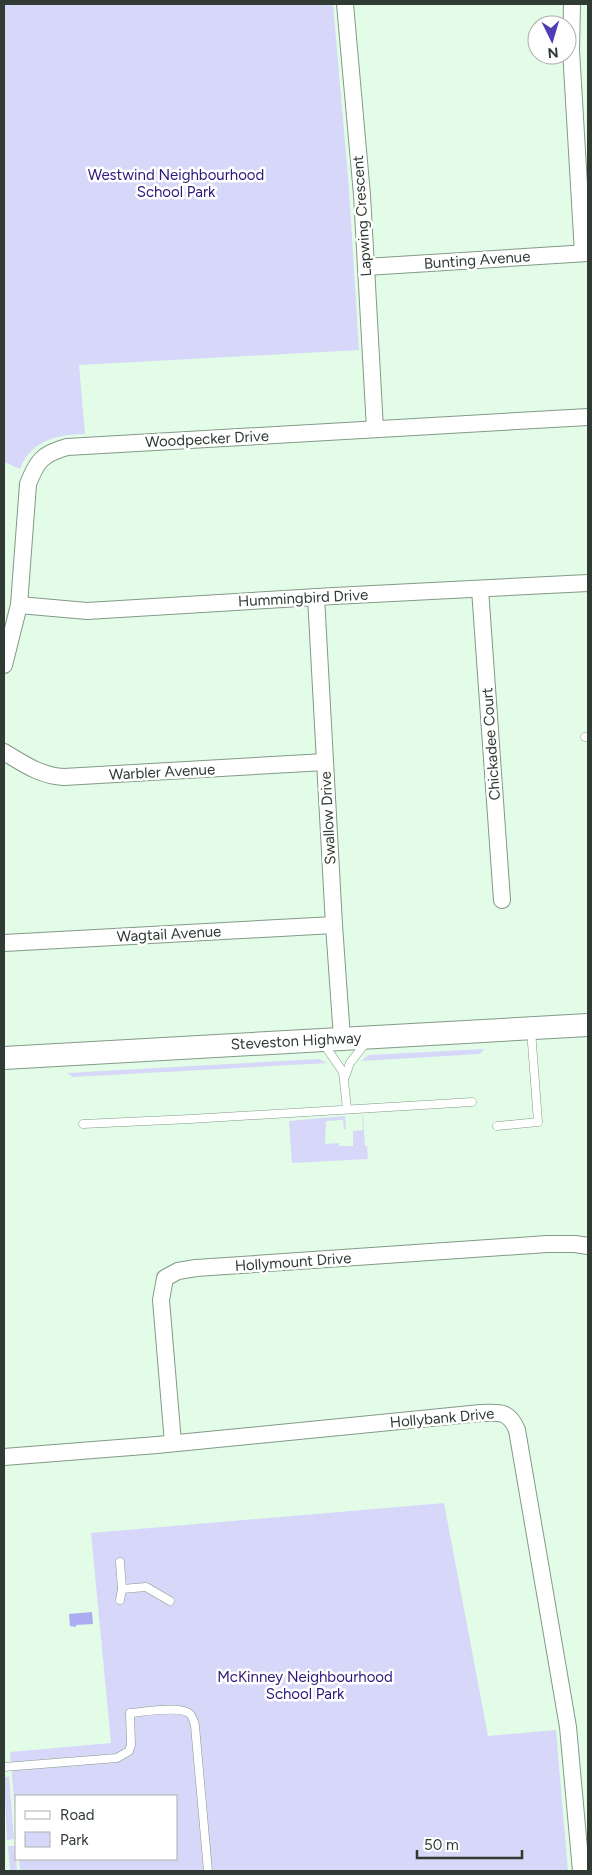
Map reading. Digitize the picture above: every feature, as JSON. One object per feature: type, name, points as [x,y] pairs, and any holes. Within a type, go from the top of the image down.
[{"type":"main road","name":"Steveston Highway","points":[[4,1058],[588,1025]]},
{"type":"street","name":"Lapwing Crescent","points":[[345,4],[361,186],[375,429]]},
{"type":"street","points":[[572,4],[571,50],[586,253]]},
{"type":"street","name":"Bunting Avenue","points":[[366,267],[586,253]]},
{"type":"street","name":"Woodpecker Drive","points":[[4,666],[19,605],[28,484],[35,466],[44,456],[67,448],[588,418]]},
{"type":"street","name":"Hummingbird Drive","points":[[19,605],[87,611],[588,583]]},
{"type":"street","name":"Chickadee Court","points":[[480,589],[502,900]]},
{"type":"street","name":"Swallow Drive","points":[[316,597],[334,925],[331,1039]]},
{"type":"street","name":"Warbler Avenue","points":[[4,752],[42,774],[51,777],[325,762]]},
{"type":"street","name":"Wagtail Avenue","points":[[4,944],[334,925]]},
{"type":"street","name":"Hollymount Drive","points":[[173,1443],[161,1300],[163,1277],[178,1271],[206,1268],[547,1244],[588,1246]]},
{"type":"street","name":"Hollybank Drive","points":[[4,1457],[173,1443],[481,1413],[501,1413],[508,1416],[513,1421],[517,1430],[568,1727],[581,1871]]},
{"type":"lane","points":[[497,1126],[538,1122],[531,1028]]},
{"type":"lane","points":[[345,1077],[350,1063],[371,1036]]},
{"type":"lane","points":[[331,1039],[345,1077],[347,1109]]},
{"type":"lane","points":[[83,1124],[200,1119],[472,1102]]},
{"type":"lane","points":[[120,1562],[122,1589],[120,1600]]},
{"type":"lane","points":[[122,1589],[146,1587],[170,1601]]},
{"type":"lane","points":[[4,1767],[117,1758],[129,1752],[131,1745],[130,1713],[177,1710],[189,1713],[195,1726],[208,1871]]},
{"type":"green space","name":"Westwind Neighbourhood School Park","points":[[4,4],[333,4],[349,189],[359,350],[79,365],[85,434],[55,438],[38,445],[25,459],[20,469],[4,462]]},
{"type":"green space","points":[[484,1049],[480,1054],[361,1061],[369,1055]]},
{"type":"green space","points":[[319,1059],[327,1063],[73,1077],[67,1073]]},
{"type":"green space","points":[[362,1115],[368,1159],[292,1163],[289,1121],[345,1116],[346,1129],[344,1129],[343,1120],[326,1121],[325,1144],[339,1143],[339,1146],[353,1146],[353,1131],[363,1130]]},
{"type":"green space","name":"McKinney Neighbourhood School Park","points":[[444,1503],[488,1736],[556,1730],[568,1871],[20,1871],[19,1860],[178,1860],[178,1795],[15,1795],[15,1812],[10,1752],[111,1743],[91,1533]]},
{"type":"green space","points":[[9,1776],[14,1839],[7,1840],[4,1778]]},
{"type":"green space","points":[[8,1846],[15,1846],[17,1871],[10,1871]]},
{"type":"water","points":[[92,1612],[93,1624],[76,1625],[76,1627],[70,1626],[69,1614]]}]
